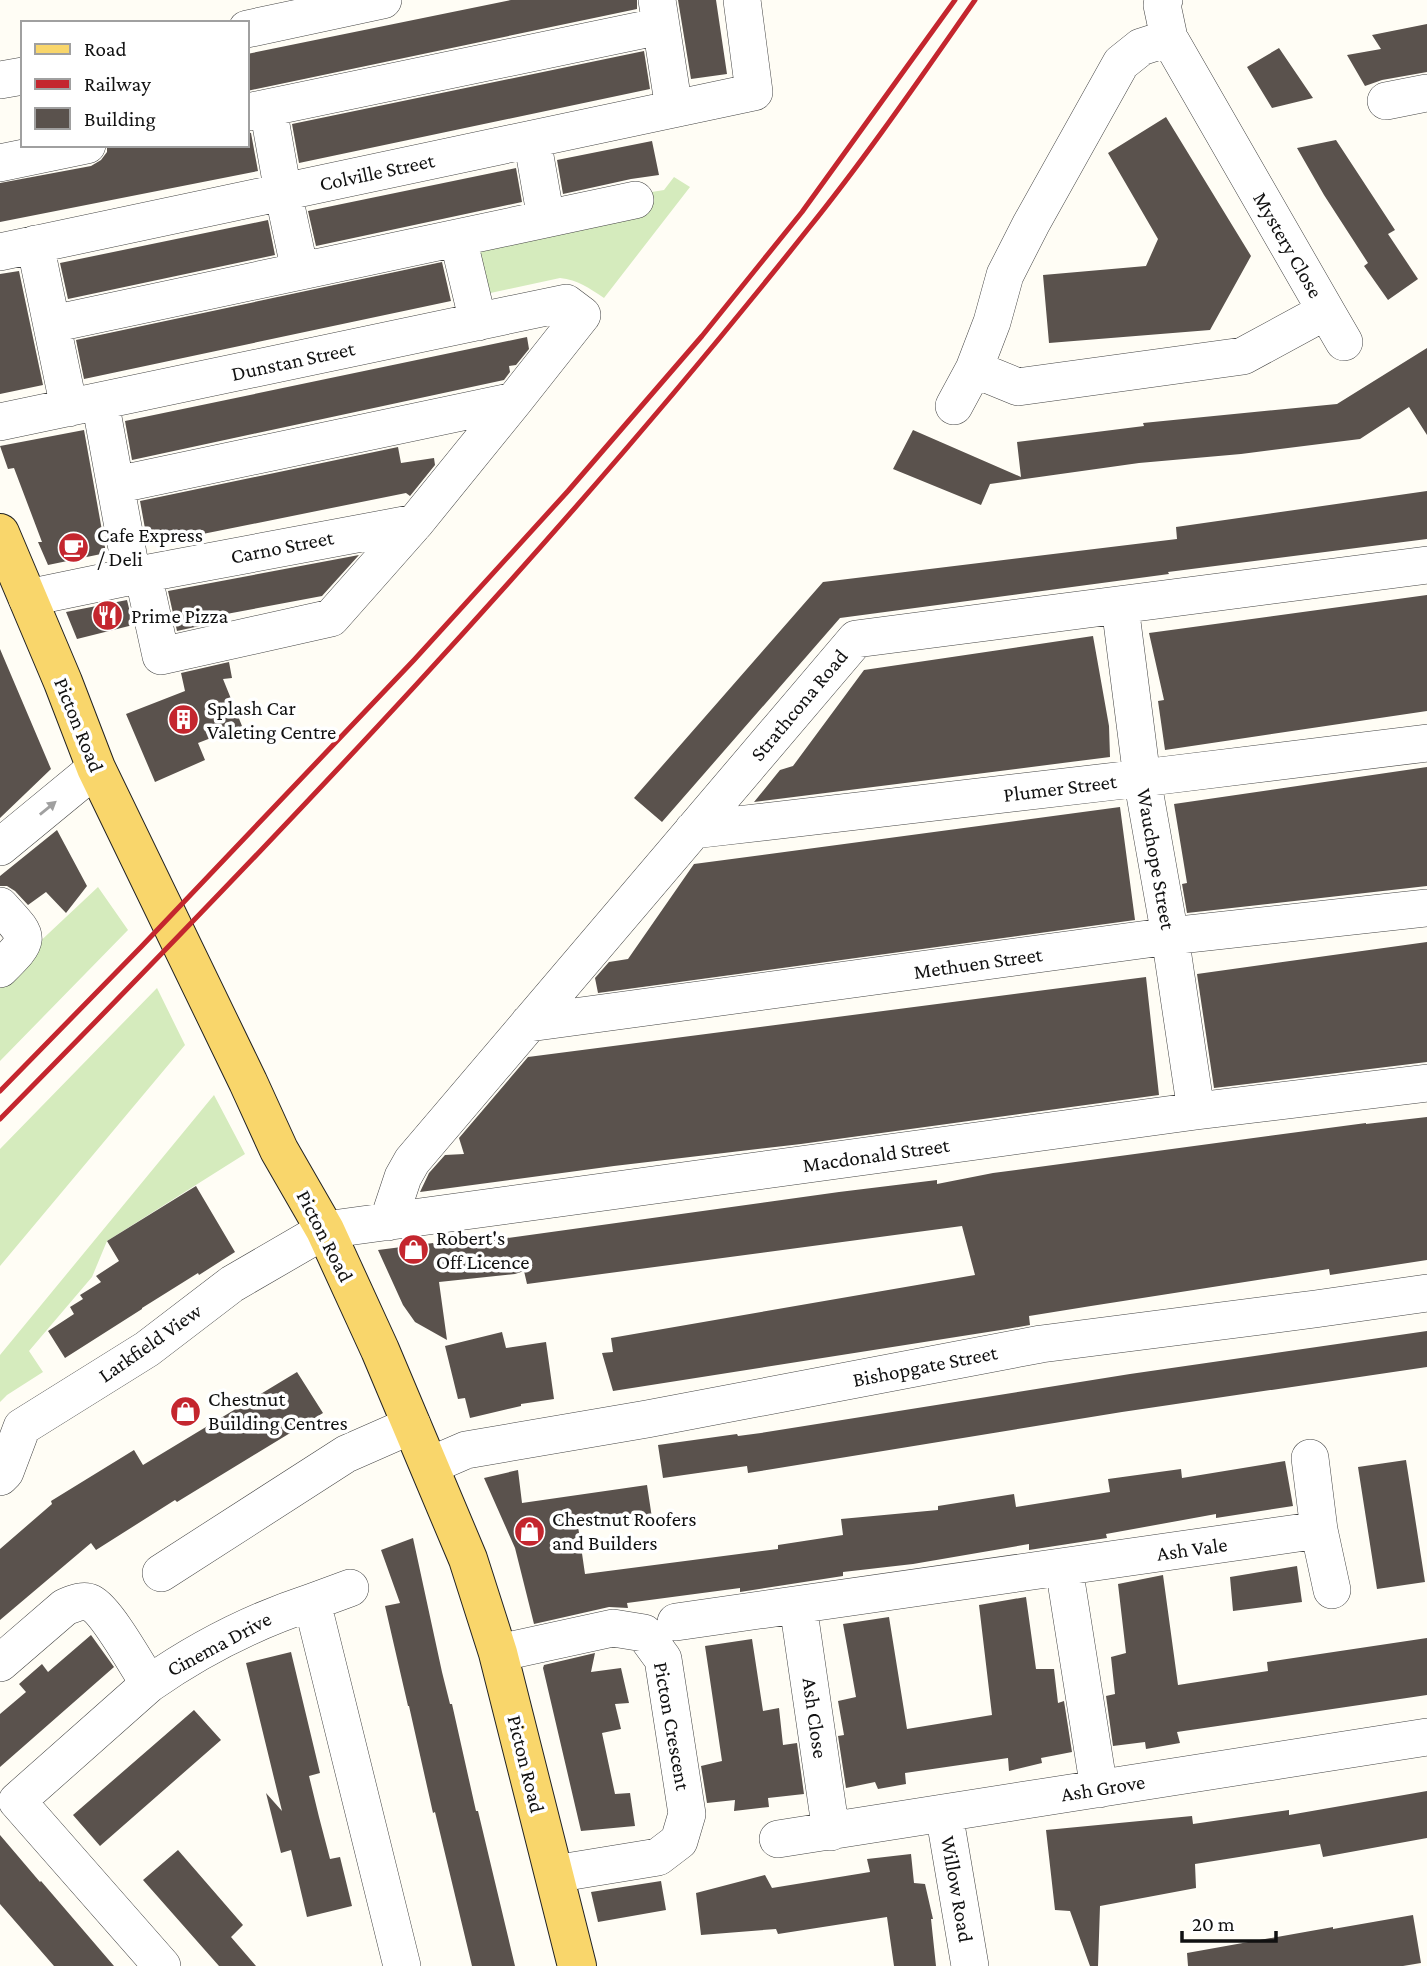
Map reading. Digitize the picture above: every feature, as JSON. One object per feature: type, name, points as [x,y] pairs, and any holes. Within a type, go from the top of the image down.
[{"type":"main road","name":"Picton Road","points":[[0,533],[15,589],[63,682],[96,768],[279,1150],[325,1230],[372,1332],[468,1559],[498,1653],[577,1966]]},
{"type":"street","points":[[248,29],[383,0]]},
{"type":"street","name":"Colville Street","points":[[0,251],[754,92],[742,0]]},
{"type":"street","name":"Mystery Close","points":[[974,369],[1018,387],[1243,356],[1326,310],[1169,38],[1162,5],[1164,0]]},
{"type":"street","points":[[300,271],[283,192],[257,110],[659,13],[674,109]]},
{"type":"street","points":[[954,407],[974,369],[1005,275],[1121,63],[1141,47],[1169,38]]},
{"type":"street","points":[[0,80],[21,76]]},
{"type":"street","points":[[1385,101],[1427,93]]},
{"type":"street","points":[[532,139],[546,219]]},
{"type":"street","points":[[0,163],[77,147]]},
{"type":"street","points":[[52,324],[635,200]]},
{"type":"street","points":[[458,238],[478,322]]},
{"type":"street","points":[[35,244],[52,324],[116,485],[161,656],[331,618],[415,523],[514,401]]},
{"type":"street","name":"Dunstan Street","points":[[0,422],[566,303],[582,315],[514,401]]},
{"type":"street","points":[[1326,310],[1344,342]]},
{"type":"street","points":[[116,485],[514,401]]},
{"type":"street","name":"Carno Street","points":[[15,589],[138,575],[415,523]]},
{"type":"street","name":"Strathcona Road","points":[[388,1222],[399,1187],[412,1161],[856,639],[1427,565]]},
{"type":"street","name":"Wauchope Street","points":[[1120,606],[1142,778],[1170,936],[1196,1111]]},
{"type":"street","name":"Plumer Street","points":[[693,830],[1427,743]]},
{"type":"street","points":[[3,840],[96,768]]},
{"type":"street","points":[[0,906],[22,931],[25,939],[22,946],[0,969]]},
{"type":"street","name":"Methuen Street","points":[[529,1023],[1170,936],[1427,908]]},
{"type":"street","name":"Macdonald Street","points":[[325,1230],[1196,1111],[1427,1083]]},
{"type":"street","name":"Larkfield View","points":[[0,1477],[5,1472],[22,1427],[147,1349],[232,1284],[325,1230]]},
{"type":"street","name":"Bishopgate Street","points":[[429,1466],[466,1450],[660,1417],[1041,1345],[1427,1293]]},
{"type":"street","points":[[161,1573],[346,1454],[412,1425]]},
{"type":"street","points":[[1310,1458],[1319,1530],[1332,1590]]},
{"type":"street","name":"Ash Vale","points":[[676,1622],[1319,1530]]},
{"type":"street","points":[[1047,1570],[1099,1788]]},
{"type":"street","name":"Cinema Drive","points":[[162,1966],[9,1791],[149,1684],[200,1650],[273,1615],[350,1588]]},
{"type":"street","points":[[0,1663],[65,1607],[78,1602],[90,1603],[102,1612],[149,1684]]},
{"type":"street","points":[[312,1602],[402,1966]]},
{"type":"street","name":"Ash Close","points":[[798,1605],[831,1832]]},
{"type":"street","name":"Picton Crescent","points":[[498,1653],[613,1628],[644,1633],[663,1659],[687,1814],[678,1840],[658,1857],[554,1874]]},
{"type":"street","name":"Ash Grove","points":[[778,1839],[1427,1737]]},
{"type":"street","name":"Willow Road","points":[[944,1813],[970,1966]]},
{"type":"green space","points":[[674,177],[690,187],[604,298],[578,283],[560,278],[472,297],[458,238],[633,195],[664,190]]},
{"type":"green space","points":[[98,887],[128,930],[0,1061],[0,979]]},
{"type":"green space","points":[[157,988],[185,1045],[0,1266],[0,1149]]},
{"type":"green space","points":[[214,1095],[245,1154],[107,1241],[92,1277],[29,1351],[43,1372],[0,1402],[0,1355]]},
{"type":"building","points":[[511,0],[637,0],[637,9],[248,91],[248,54]]},
{"type":"building","points":[[678,0],[716,0],[727,74],[691,79]]},
{"type":"building","points":[[1427,24],[1427,72],[1382,80],[1365,86],[1347,55],[1381,49],[1372,35]]},
{"type":"building","points":[[1279,48],[1313,98],[1272,108],[1247,67]]},
{"type":"building","points":[[644,51],[650,89],[299,163],[292,124]]},
{"type":"building","points":[[1166,117],[1251,256],[1210,330],[1049,343],[1043,275],[1146,266],[1158,239],[1108,153]]},
{"type":"building","points":[[248,132],[251,133],[258,171],[0,222],[0,183],[91,166],[107,152],[107,147],[248,147]]},
{"type":"building","points":[[1336,140],[1395,230],[1388,234],[1418,279],[1388,300],[1364,266],[1368,263],[1297,148]]},
{"type":"building","points":[[652,141],[659,175],[563,194],[557,160]]},
{"type":"building","points":[[516,168],[522,202],[316,246],[308,211]]},
{"type":"building","points":[[268,220],[275,255],[68,299],[60,263]]},
{"type":"building","points":[[442,262],[451,301],[84,379],[76,340]]},
{"type":"building","points":[[19,271],[43,385],[0,394],[0,274]]},
{"type":"building","points":[[527,337],[529,349],[516,365],[509,366],[510,372],[504,380],[132,460],[125,421]]},
{"type":"building","points":[[1427,348],[1427,435],[1409,407],[1360,439],[1139,463],[990,484],[981,505],[893,469],[913,430],[1021,477],[1017,442],[1144,426],[1143,423],[1337,404]]},
{"type":"building","points":[[84,430],[106,553],[48,565],[14,468],[8,469],[0,446]]},
{"type":"building","points":[[398,447],[401,463],[434,458],[435,465],[410,496],[406,493],[148,545],[140,501]]},
{"type":"building","points":[[1427,491],[1427,539],[840,618],[662,822],[634,798],[823,582],[1177,539],[1176,527]]},
{"type":"building","points":[[359,555],[322,596],[221,615],[222,621],[177,631],[168,591]]},
{"type":"building","points":[[1427,595],[1427,711],[1165,750],[1158,701],[1164,700],[1149,633]]},
{"type":"building","name":"Prime Pizza","points":[[127,600],[133,625],[77,639],[66,612]]},
{"type":"building","points":[[1093,636],[1109,726],[1110,757],[754,802],[780,770],[793,766],[864,670]]},
{"type":"building","points":[[0,649],[51,769],[0,818]]},
{"type":"building","name":"Splash Car Valeting Centre","points":[[229,662],[232,678],[223,679],[242,726],[198,743],[205,760],[155,782],[126,714],[185,691],[181,673]]},
{"type":"building","points":[[1427,767],[1427,886],[1187,913],[1182,884],[1187,883],[1174,804]]},
{"type":"building","points":[[1120,807],[1135,920],[598,993],[595,978],[609,962],[628,959],[694,864]]},
{"type":"building","points":[[57,830],[87,886],[66,913],[46,892],[28,905],[15,891],[7,886],[0,886],[0,876]]},
{"type":"building","points":[[1427,942],[1427,1062],[1214,1088],[1197,974]]},
{"type":"building","points":[[1146,977],[1159,1095],[420,1192],[429,1173],[445,1155],[464,1154],[459,1138],[528,1057]]},
{"type":"building","points":[[1427,1117],[1427,1260],[1330,1275],[1329,1269],[1091,1306],[1029,1316],[1030,1325],[613,1391],[602,1353],[613,1352],[611,1338],[975,1275],[962,1226],[527,1284],[524,1271],[439,1282],[447,1340],[415,1322],[403,1305],[378,1250],[433,1243],[436,1247],[500,1239],[937,1180],[937,1184],[993,1173]]},
{"type":"building","points":[[196,1186],[235,1252],[65,1358],[48,1331],[74,1314],[70,1307],[83,1299],[80,1295],[101,1282],[96,1276],[119,1261],[107,1241]]},
{"type":"building","points":[[1427,1331],[1427,1367],[1122,1412],[748,1473],[747,1466],[663,1478],[658,1445],[761,1433],[1130,1374]]},
{"type":"building","points":[[502,1332],[506,1348],[546,1342],[554,1399],[521,1404],[470,1418],[465,1398],[458,1399],[445,1346]]},
{"type":"building","points":[[297,1372],[323,1413],[96,1550],[91,1543],[0,1620],[0,1549],[52,1504],[51,1501],[134,1450],[143,1465]]},
{"type":"building","points":[[1406,1460],[1425,1582],[1377,1589],[1358,1467]]},
{"type":"building","points":[[1285,1461],[1293,1506],[1216,1518],[1216,1514],[1106,1534],[1107,1538],[1029,1550],[1029,1544],[913,1564],[843,1572],[843,1576],[740,1592],[740,1588],[627,1603],[628,1608],[609,1607],[534,1624],[515,1548],[484,1478],[518,1470],[522,1503],[647,1485],[652,1518],[578,1526],[585,1574],[778,1549],[778,1545],[843,1535],[841,1519],[938,1510],[938,1506],[1014,1494],[1016,1507],[1110,1492],[1108,1479],[1181,1469],[1182,1478]]},
{"type":"building","points":[[413,1538],[442,1672],[515,1966],[472,1966],[435,1812],[433,1813],[385,1606],[400,1603],[381,1550]]},
{"type":"building","points":[[1297,1566],[1302,1602],[1233,1611],[1230,1577]]},
{"type":"building","points":[[1163,1575],[1178,1685],[1268,1671],[1267,1662],[1427,1638],[1427,1695],[1177,1732],[1180,1743],[1146,1749],[1145,1742],[1113,1746],[1106,1696],[1115,1694],[1111,1657],[1126,1653],[1118,1584]]},
{"type":"building","points":[[1026,1597],[1036,1669],[1054,1669],[1058,1703],[1064,1701],[1072,1752],[1041,1758],[1042,1763],[1009,1771],[1008,1758],[905,1773],[906,1784],[878,1789],[875,1782],[846,1788],[838,1736],[844,1735],[838,1701],[856,1697],[843,1624],[889,1617],[907,1729],[992,1715],[979,1605]]},
{"type":"building","points":[[91,1635],[114,1667],[0,1767],[0,1714],[26,1692],[19,1684],[42,1664],[48,1672]]},
{"type":"building","points":[[752,1639],[763,1711],[779,1708],[783,1745],[797,1743],[804,1794],[768,1798],[769,1807],[734,1811],[735,1800],[707,1803],[701,1766],[722,1761],[705,1646]]},
{"type":"building","points":[[291,1652],[320,1773],[309,1776],[330,1859],[340,1857],[352,1906],[307,1917],[291,1850],[281,1853],[266,1793],[282,1811],[246,1663]]},
{"type":"building","points":[[595,1653],[591,1672],[621,1668],[629,1703],[615,1704],[621,1729],[602,1733],[615,1794],[630,1793],[635,1826],[581,1831],[543,1668],[544,1665]]},
{"type":"building","points":[[194,1710],[221,1740],[100,1846],[73,1815]]},
{"type":"building","points":[[1427,1791],[1427,1838],[1323,1857],[1320,1844],[1195,1864],[1196,1888],[1100,1906],[1098,1966],[1090,1966],[1070,1911],[1055,1910],[1046,1830],[1192,1816],[1193,1824],[1289,1810],[1289,1815]]},
{"type":"building","points":[[0,1835],[114,1966],[54,1966],[0,1904]]},
{"type":"building","points":[[178,1850],[243,1925],[231,1937],[256,1966],[219,1966],[143,1880]]},
{"type":"building","points":[[911,1854],[914,1883],[925,1884],[933,1919],[936,1966],[894,1966],[887,1917],[778,1934],[776,1929],[701,1935],[696,1893],[765,1875],[772,1888],[870,1872],[867,1859]]},
{"type":"building","points":[[661,1881],[666,1910],[598,1922],[591,1892]]},
{"type":"building","points":[[1413,1915],[1421,1963],[1403,1966],[1188,1966],[1187,1953]]},
{"type":"railway","points":[[0,1091],[414,660],[568,491],[702,336],[802,212],[955,0]]},
{"type":"railway","points":[[0,1119],[210,904],[416,685],[616,460],[713,346],[830,201],[975,0]]},
{"type":"place","name":"Cafe Express / Deli","points":[[74,547]]},
{"type":"place","name":"Prime Pizza","points":[[108,616]]},
{"type":"place","name":"Splash Car Valeting Centre","points":[[184,720]]},
{"type":"place","name":"Robert's Off Licence","points":[[413,1250]]},
{"type":"place","name":"Chestnut Building Centres","points":[[185,1411]]},
{"type":"place","name":"Chestnut Roofers and Builders","points":[[529,1531]]}]
